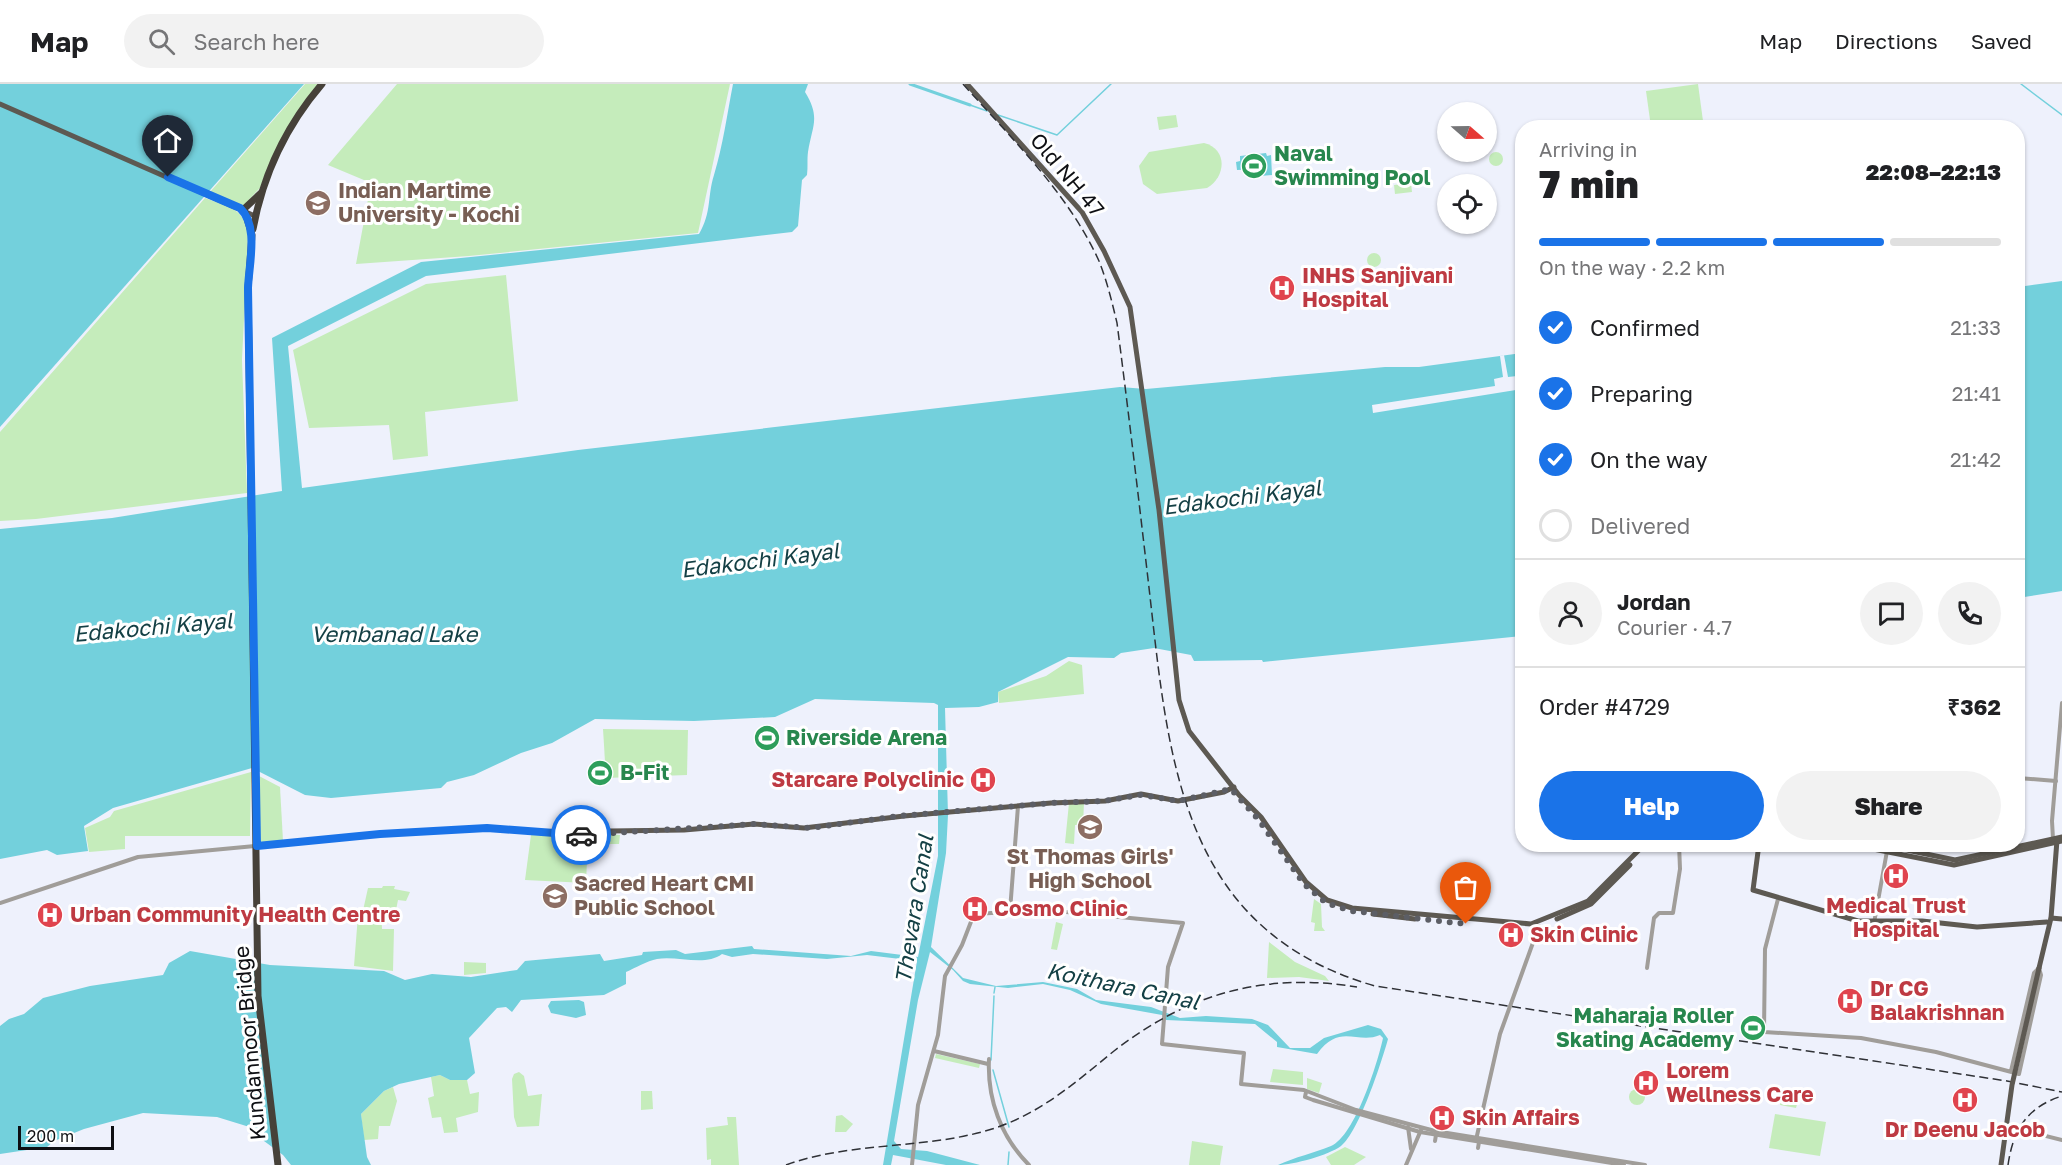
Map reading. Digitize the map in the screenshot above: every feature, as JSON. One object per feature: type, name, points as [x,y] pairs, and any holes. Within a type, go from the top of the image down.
[{"type":"highway","points":[[252,235],[243,209],[261,193],[286,135],[322,84]]},
{"type":"highway","name":"Kundannoor Bridge","points":[[261,193],[252,235],[248,288],[258,996],[278,1165]]},
{"type":"main road","name":"Old NH 47","points":[[967,84],[1082,212],[1104,251],[1130,307],[1157,499],[1178,691],[1189,731],[1273,837],[1297,873],[1327,900],[1353,908],[1395,915],[1522,925],[1538,924]]},
{"type":"main road","points":[[0,104],[256,214]]},
{"type":"main road","points":[[257,846],[380,834],[487,828],[588,835],[610,831],[684,830],[755,824],[804,828],[979,809],[1104,801],[1141,795],[1178,801],[1233,788]]},
{"type":"main road","points":[[2001,1165],[2012,1086],[2049,920],[2058,840],[2025,848]]},
{"type":"main road","points":[[1538,924],[1588,901],[1637,852]]},
{"type":"main road","points":[[1538,924],[1591,904],[1642,852]]},
{"type":"main road","points":[[1758,852],[1753,890],[1858,921],[1874,923],[1926,921],[1977,927],[2062,919]]},
{"type":"main road","points":[[1906,852],[1954,865],[2008,852]]},
{"type":"street","points":[[2058,840],[2053,832],[2062,703]]},
{"type":"street","points":[[2025,779],[2056,781]]},
{"type":"street","points":[[1010,911],[1018,806]]},
{"type":"street","points":[[0,903],[138,857],[257,846]]},
{"type":"street","points":[[1647,968],[1654,918],[1659,913],[1673,913],[1680,869],[1679,852]]},
{"type":"street","points":[[1874,923],[1887,852]]},
{"type":"street","points":[[1778,899],[1765,949],[1764,1032],[1861,1038],[1936,1052],[2019,1074],[2041,975],[2039,968],[2034,973],[2011,1071]]},
{"type":"street","points":[[912,1165],[920,1097],[934,1051],[947,971],[974,914],[1010,911],[1071,911],[1183,923],[1168,967],[1162,1044],[1244,1053],[1241,1084],[1305,1095],[1436,1135],[1518,1146],[1624,1165]]},
{"type":"street","points":[[1478,1148],[1477,1140],[1500,1034],[1538,924]]},
{"type":"street","points":[[934,1051],[988,1061],[996,1116],[1006,1137],[1029,1165]]},
{"type":"street","points":[[1408,1126],[1411,1150]]},
{"type":"street","points":[[2010,1127],[2062,1140]]},
{"type":"street","points":[[1421,1130],[1477,1140]]},
{"type":"street","points":[[1406,1165],[1421,1130]]},
{"type":"street","points":[[1435,1141],[1436,1135]]},
{"type":"street","points":[[1569,1151],[1570,1144]]},
{"type":"street","points":[[1518,1146],[1569,1151],[1645,1165]]},
{"type":"street","points":[[1517,1154],[1518,1146]]},
{"type":"green space","points":[[305,84],[319,84],[267,169],[260,188],[243,206],[210,192]]},
{"type":"green space","points":[[397,84],[730,84],[698,233],[469,256],[356,264],[371,183],[328,165]]},
{"type":"green space","points":[[1698,84],[1703,120],[1650,120],[1646,91]]},
{"type":"green space","points":[[1176,115],[1178,127],[1159,130],[1157,117]]},
{"type":"green space","points":[[1204,143],[1217,151],[1222,164],[1218,177],[1207,188],[1157,194],[1143,184],[1139,166],[1149,152]]},
{"type":"green space","points":[[1497,152],[1502,156],[1501,164],[1496,166],[1491,164],[1490,162],[1497,162]]},
{"type":"green space","points":[[1411,183],[1412,192],[1395,194],[1394,185]]},
{"type":"green space","points":[[205,198],[228,206],[239,214],[246,226],[248,236],[242,360],[247,493],[36,519],[0,521],[0,432]]},
{"type":"green space","points":[[1374,253],[1379,255],[1381,260],[1379,265],[1374,267],[1369,265],[1367,260],[1369,255]]},
{"type":"green space","points":[[506,275],[518,401],[425,412],[428,456],[393,460],[389,425],[309,428],[293,350],[426,284]]},
{"type":"green space","points":[[1069,661],[1082,665],[1084,694],[999,703],[998,692],[1046,676]]},
{"type":"green space","points":[[603,729],[688,730],[687,775],[606,778]]},
{"type":"green space","name":"Riverside Arena","points":[[762,730],[771,730],[773,746],[763,747]]},
{"type":"green space","points":[[251,772],[250,836],[125,836],[125,849],[89,852],[85,828],[110,817],[114,811]]},
{"type":"green space","points":[[259,776],[280,787],[283,841],[260,842]]},
{"type":"green space","points":[[1069,803],[1084,803],[1083,825],[1075,825],[1074,844],[1065,843]]},
{"type":"green space","points":[[605,834],[620,835],[619,844],[604,844]]},
{"type":"green space","points":[[531,835],[588,838],[586,883],[525,880]]},
{"type":"green space","points":[[383,886],[395,886],[394,889],[410,892],[406,901],[398,900],[396,910],[381,907],[382,929],[394,929],[393,971],[354,966],[358,915],[362,915],[368,888],[382,888]]},
{"type":"green space","points":[[1314,899],[1321,904],[1322,927],[1325,931],[1314,931],[1315,923],[1311,922]]},
{"type":"green space","points":[[1056,922],[1063,924],[1057,950],[1051,949]]},
{"type":"green space","points":[[1269,942],[1295,962],[1325,976],[1329,981],[1299,977],[1267,978]]},
{"type":"green space","points":[[464,962],[486,963],[486,973],[464,975]]},
{"type":"green space","points":[[936,1054],[980,1064],[979,1068],[935,1058]]},
{"type":"green space","points":[[1273,1069],[1303,1072],[1303,1085],[1270,1082]]},
{"type":"green space","points":[[519,1072],[524,1076],[528,1096],[542,1094],[539,1126],[517,1127],[514,1117],[512,1079],[514,1074]]},
{"type":"green space","points":[[440,1075],[450,1080],[467,1080],[470,1094],[479,1092],[478,1112],[456,1118],[458,1132],[444,1133],[441,1117],[432,1118],[428,1098],[434,1096],[431,1077]]},
{"type":"green space","points":[[1307,1078],[1322,1083],[1319,1093],[1307,1089]]},
{"type":"green space","points":[[393,1087],[397,1101],[390,1126],[379,1126],[378,1139],[364,1140],[361,1114],[384,1091]]},
{"type":"green space","points":[[1637,1089],[1643,1091],[1645,1097],[1643,1103],[1637,1105],[1631,1103],[1629,1097],[1631,1091]]},
{"type":"green space","points":[[641,1091],[652,1091],[653,1109],[641,1110]]},
{"type":"green space","points":[[1782,1094],[1799,1097],[1796,1108],[1780,1105]]},
{"type":"green space","points":[[1775,1114],[1826,1122],[1820,1156],[1769,1148]]},
{"type":"green space","points":[[842,1115],[853,1124],[846,1132],[835,1132],[836,1116]]},
{"type":"green space","points":[[727,1117],[736,1117],[739,1165],[711,1165],[711,1159],[707,1160],[706,1128],[728,1125]]},
{"type":"green space","points":[[1192,1141],[1223,1146],[1220,1165],[1189,1165]]},
{"type":"green space","points":[[1345,1147],[1366,1157],[1354,1165],[1331,1165],[1326,1157]]},
{"type":"water","points":[[0,84],[304,84],[0,427]]},
{"type":"water","name":"Vembanad Lake","points":[[733,84],[808,84],[805,92],[813,109],[814,122],[808,152],[807,175],[802,180],[798,226],[792,232],[426,276],[288,346],[302,488],[578,450],[1120,387],[1146,389],[1385,367],[1419,367],[1515,354],[1515,637],[1263,662],[1262,660],[1194,661],[1191,655],[1154,648],[1121,653],[1114,658],[1068,657],[998,692],[998,702],[979,707],[945,708],[948,815],[946,853],[931,947],[963,978],[996,986],[1043,982],[1077,989],[1096,1000],[1151,1007],[1180,1018],[1206,1016],[1252,1019],[1268,1025],[1290,1048],[1310,1048],[1324,1038],[1368,1025],[1381,1029],[1388,1039],[1385,1049],[1362,1112],[1348,1138],[1341,1146],[1328,1153],[1278,1165],[1331,1146],[1349,1128],[1371,1080],[1383,1038],[1380,1035],[1333,1039],[1325,1044],[1317,1054],[1277,1047],[1277,1042],[1255,1024],[1166,1020],[1162,1015],[1101,1004],[1070,990],[1043,984],[1008,988],[970,984],[963,981],[930,952],[918,1000],[894,1141],[901,1149],[927,1151],[980,1165],[946,1165],[893,1155],[891,1165],[883,1165],[917,961],[867,955],[827,959],[753,954],[732,957],[722,954],[707,960],[665,958],[649,961],[626,972],[626,984],[604,995],[521,1000],[512,1012],[506,1007],[497,1008],[469,1038],[475,1073],[467,1080],[450,1080],[440,1075],[399,1084],[384,1091],[361,1114],[367,1157],[371,1165],[291,1165],[283,1155],[264,1141],[256,1129],[217,1117],[143,1113],[84,1129],[54,1141],[47,1147],[0,1154],[0,1026],[9,1019],[24,1014],[43,998],[90,986],[163,975],[169,963],[190,951],[270,965],[384,971],[405,980],[432,974],[471,977],[517,970],[525,961],[600,954],[604,961],[642,955],[643,952],[676,950],[685,954],[752,946],[754,949],[851,956],[871,951],[918,957],[938,856],[938,705],[934,703],[815,699],[775,717],[694,721],[595,719],[552,743],[521,753],[474,775],[447,782],[441,788],[331,798],[305,795],[252,768],[113,808],[84,826],[88,851],[57,855],[47,850],[0,859],[0,529],[112,518],[282,491],[272,338],[421,262],[699,234],[708,211]]},
{"type":"water","name":"Naval Swimming Pool","points":[[1266,153],[1267,156],[1271,155],[1272,175],[1260,176],[1258,169],[1237,170],[1236,162],[1240,161],[1240,156]]},
{"type":"water","points":[[2062,281],[2062,591],[2025,597],[2025,286]]},
{"type":"water","points":[[579,1000],[584,1002],[586,1015],[576,1018],[551,1013],[548,1006],[551,1001]]},
{"type":"pier","points":[[1504,355],[1508,377],[1515,376],[1515,390],[1373,413],[1372,405],[1495,386],[1494,379],[1503,377],[1500,356]]},
{"type":"waterway","points":[[910,84],[970,105]]},
{"type":"waterway","points":[[998,115],[1057,135],[1111,84]]},
{"type":"waterway","points":[[2021,84],[2062,115]]},
{"type":"waterway","points":[[970,105],[987,111]]},
{"type":"waterway","points":[[994,993],[995,987]]},
{"type":"waterway","points":[[991,1060],[994,996]]},
{"type":"waterway","points":[[993,1070],[1009,1127]]},
{"type":"waterway","points":[[1008,1165],[1009,1152]]},
{"type":"railway","points":[[963,84],[1038,168],[1072,212],[1102,269],[1117,323],[1155,644],[1176,768],[1194,826],[1221,878],[1258,923],[1309,959],[1375,986],[2007,1081],[2062,1092]]},
{"type":"railway","points":[[786,1165],[837,1152],[967,1136],[1009,1123],[1057,1096],[1142,1031],[1198,1002],[1228,992],[1290,983],[1323,983],[1357,987]]},
{"type":"railway","points":[[2008,1165],[2018,1131],[2031,1113],[2062,1096]]},
{"type":"way so far","points":[[581,835],[610,831],[684,830],[755,824],[810,828],[858,820],[1051,803],[1104,801],[1134,795],[1155,795],[1178,801],[1231,789],[1258,819],[1304,884],[1326,903],[1352,911],[1466,924]]},
{"type":"place","name":"Naval Swimming Pool","points":[[1254,166]]},
{"type":"place","name":"Indian Martime University - Kochi","points":[[318,203]]},
{"type":"place","name":"INHS Sanjivani Hospital","points":[[1282,288]]},
{"type":"place","name":"Riverside Arena","points":[[767,738]]},
{"type":"place","name":"B-Fit","points":[[600,773]]},
{"type":"place","name":"Starcare Polyclinic","points":[[983,780]]},
{"type":"place","name":"St Thomas Girls' High School","points":[[1090,827]]},
{"type":"place","name":"Medical Trust Hospital","points":[[1896,876]]},
{"type":"place","name":"Sacred Heart CMI Public School","points":[[555,896]]},
{"type":"place","name":"Cosmo Clinic","points":[[975,909]]},
{"type":"place","name":"Urban Community Health Centre","points":[[50,915]]},
{"type":"place","name":"Skin Clinic","points":[[1511,935]]},
{"type":"place","name":"Dr CG Balakrishnan","points":[[1850,1001]]},
{"type":"place","name":"Maharaja Roller Skating Academy","points":[[1753,1028]]},
{"type":"place","name":"Lorem Wellness Care","points":[[1646,1083]]},
{"type":"place","name":"Dr Deenu Jacob","points":[[1965,1100]]},
{"type":"place","name":"Skin Affairs","points":[[1442,1118]]},
{"type":"route","points":[[168,177],[240,208],[245,212],[252,235],[248,288],[257,846],[380,834],[487,828],[581,835]]},
{"type":"water label","name":"Edakochi Kayal","points":[[1242,497]]},
{"type":"water label","name":"Edakochi Kayal","points":[[760,560]]},
{"type":"water label","name":"Edakochi Kayal","points":[[153,627]]},
{"type":"water label","name":"Thevara Canal","points":[[914,909]]},
{"type":"water label","name":"Koithara Canal","points":[[1123,986]]}]
